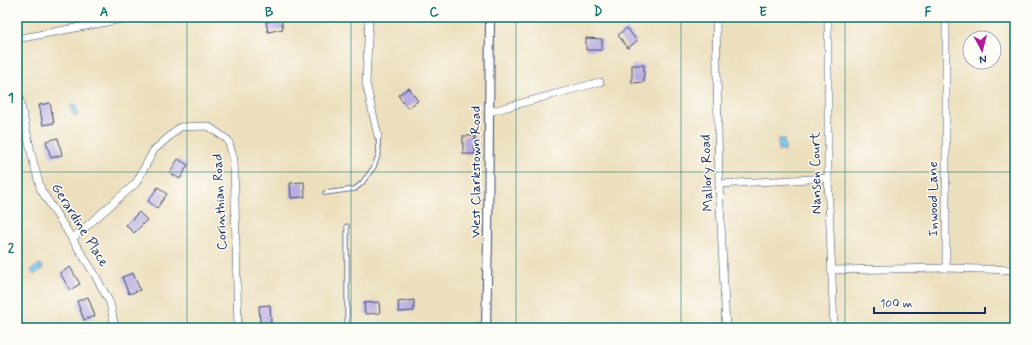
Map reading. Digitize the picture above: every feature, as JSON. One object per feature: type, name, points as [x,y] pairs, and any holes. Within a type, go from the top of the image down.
[{"type":"street","points":[[17,39],[130,17]]},
{"type":"street","points":[[369,17],[366,83],[378,136]]},
{"type":"street","name":"West Clarkstown Road","points":[[486,327],[490,17]]},
{"type":"street","name":"Mallory Road","points":[[716,17],[719,184],[726,328]]},
{"type":"street","name":"Nansen Court","points":[[828,17],[828,178],[834,328]]},
{"type":"street","name":"Inwood Lane","points":[[946,17],[946,268]]},
{"type":"street","points":[[489,112],[600,82]]},
{"type":"street","name":"Gerardine Place","points":[[17,87],[33,161],[41,190],[94,273],[110,303],[115,328]]},
{"type":"street","name":"Corinthian Road","points":[[72,239],[136,183],[154,150],[180,127],[208,126],[228,140],[234,160],[238,328]]},
{"type":"street","points":[[719,184],[828,178]]},
{"type":"street","points":[[832,270],[946,268],[1015,270]]},
{"type":"street","points":[[458,328],[486,327]]},
{"type":"lane","points":[[325,193],[355,189],[362,183],[374,167],[379,153],[378,136]]},
{"type":"lane","points":[[347,226],[347,328]]},
{"type":"water","points":[[72,104],[76,105],[77,116],[74,116],[71,106]]},
{"type":"water","points":[[778,139],[784,139],[785,151],[779,151]]},
{"type":"water","points":[[40,264],[43,268],[34,275],[31,270]]},
{"type":"building","points":[[281,19],[283,29],[268,32],[266,22]]},
{"type":"building","points":[[627,28],[637,41],[628,48],[618,35]]},
{"type":"building","points":[[586,38],[602,39],[602,50],[586,50]]},
{"type":"building","points":[[632,65],[644,65],[644,82],[632,83]]},
{"type":"building","points":[[409,88],[418,101],[407,108],[398,95]]},
{"type":"building","points":[[50,103],[54,123],[43,125],[39,105]]},
{"type":"building","points":[[463,136],[475,136],[475,154],[463,154]]},
{"type":"building","points":[[58,138],[62,155],[51,158],[46,141]]},
{"type":"building","points":[[178,159],[188,165],[180,179],[170,173]]},
{"type":"building","points":[[304,182],[305,197],[291,198],[290,183]]},
{"type":"building","points":[[158,187],[167,194],[157,208],[148,201]]},
{"type":"building","points":[[139,212],[147,220],[134,233],[126,225]]},
{"type":"building","points":[[70,267],[80,284],[70,290],[60,273]]},
{"type":"building","points":[[133,273],[140,290],[129,294],[122,277]]},
{"type":"building","points":[[88,297],[95,316],[84,320],[77,301]]},
{"type":"building","points":[[414,300],[414,311],[399,312],[398,302]]},
{"type":"building","points":[[379,302],[380,313],[365,314],[364,303]]},
{"type":"building","points":[[270,305],[271,322],[260,323],[259,306]]}]
